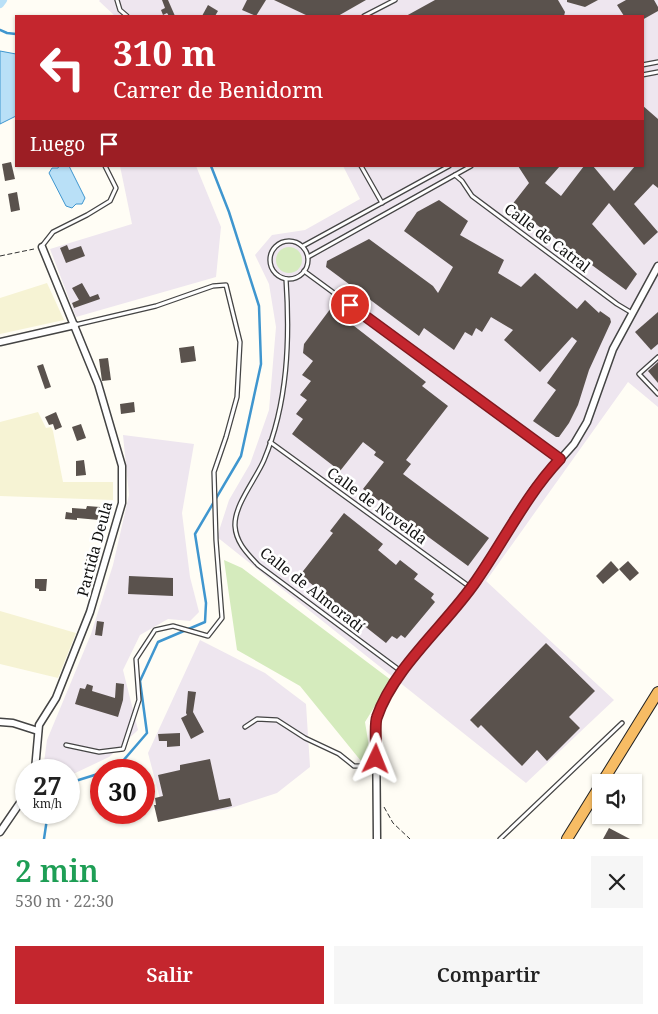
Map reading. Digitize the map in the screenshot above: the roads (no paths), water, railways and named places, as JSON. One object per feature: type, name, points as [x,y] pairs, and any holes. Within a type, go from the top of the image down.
[{"type":"highway","points":[[567,839],[657,696]]},
{"type":"street","name":"Partida Deula","points":[[36,759],[39,726],[56,698],[90,612],[122,503],[122,466],[98,384],[42,247]]},
{"type":"street","points":[[377,839],[376,720],[384,700],[402,672],[471,588],[534,490],[574,444],[587,422],[613,349],[658,266]]},
{"type":"street","points":[[0,342],[75,325]]},
{"type":"street","points":[[0,722],[38,730]]},
{"type":"street","points":[[0,832],[15,810]]},
{"type":"lane","points":[[118,0],[120,10],[126,15]]},
{"type":"lane","points":[[366,15],[394,0]]},
{"type":"lane","points":[[644,65],[658,62]]},
{"type":"lane","points":[[644,75],[658,72]]},
{"type":"lane","points":[[42,247],[53,232],[110,201],[116,188],[106,167]]},
{"type":"lane","points":[[362,167],[382,203]]},
{"type":"lane","points":[[302,246],[447,167]]},
{"type":"lane","points":[[308,257],[469,167]]},
{"type":"lane","name":"Calle de Catral","points":[[455,175],[462,181],[472,196],[632,314]]},
{"type":"lane","points":[[291,240],[302,246],[308,257],[304,271],[295,278],[286,279],[280,276],[273,270],[270,264],[271,253],[278,244],[284,241],[291,240]]},
{"type":"lane","points":[[304,271],[560,459]]},
{"type":"lane","name":"Calle de Almoradí","points":[[286,279],[288,312],[285,376],[280,411],[264,460],[240,507],[235,526],[241,547],[258,565],[402,672]]},
{"type":"lane","points":[[66,745],[99,752],[122,749],[139,700],[136,659],[155,630],[173,626],[208,636],[222,618],[216,540],[214,472],[237,397],[240,342],[226,285],[213,286],[156,306],[75,325]]},
{"type":"lane","points":[[658,357],[639,374],[658,394]]},
{"type":"lane","name":"Calle de Novelda","points":[[270,442],[471,588]]},
{"type":"lane","points":[[245,726],[257,719],[277,720],[305,738],[339,754],[354,766],[369,766],[376,759]]},
{"type":"lane","points":[[500,839],[622,723]]},
{"type":"water","points":[[0,51],[15,54],[15,116],[0,124]]},
{"type":"water","points":[[70,167],[85,198],[82,204],[76,204],[72,208],[66,206],[49,173],[52,168]]},
{"type":"waterway","points":[[0,4],[3,0]]},
{"type":"waterway","points":[[0,30],[15,34]]},
{"type":"waterway","points":[[125,759],[147,733],[140,681],[158,642],[205,622],[206,603],[195,534],[241,456],[261,364],[259,306],[229,212],[211,167]]},
{"type":"waterway","points":[[80,780],[90,776]]},
{"type":"waterway","points":[[44,839],[46,824]]}]
